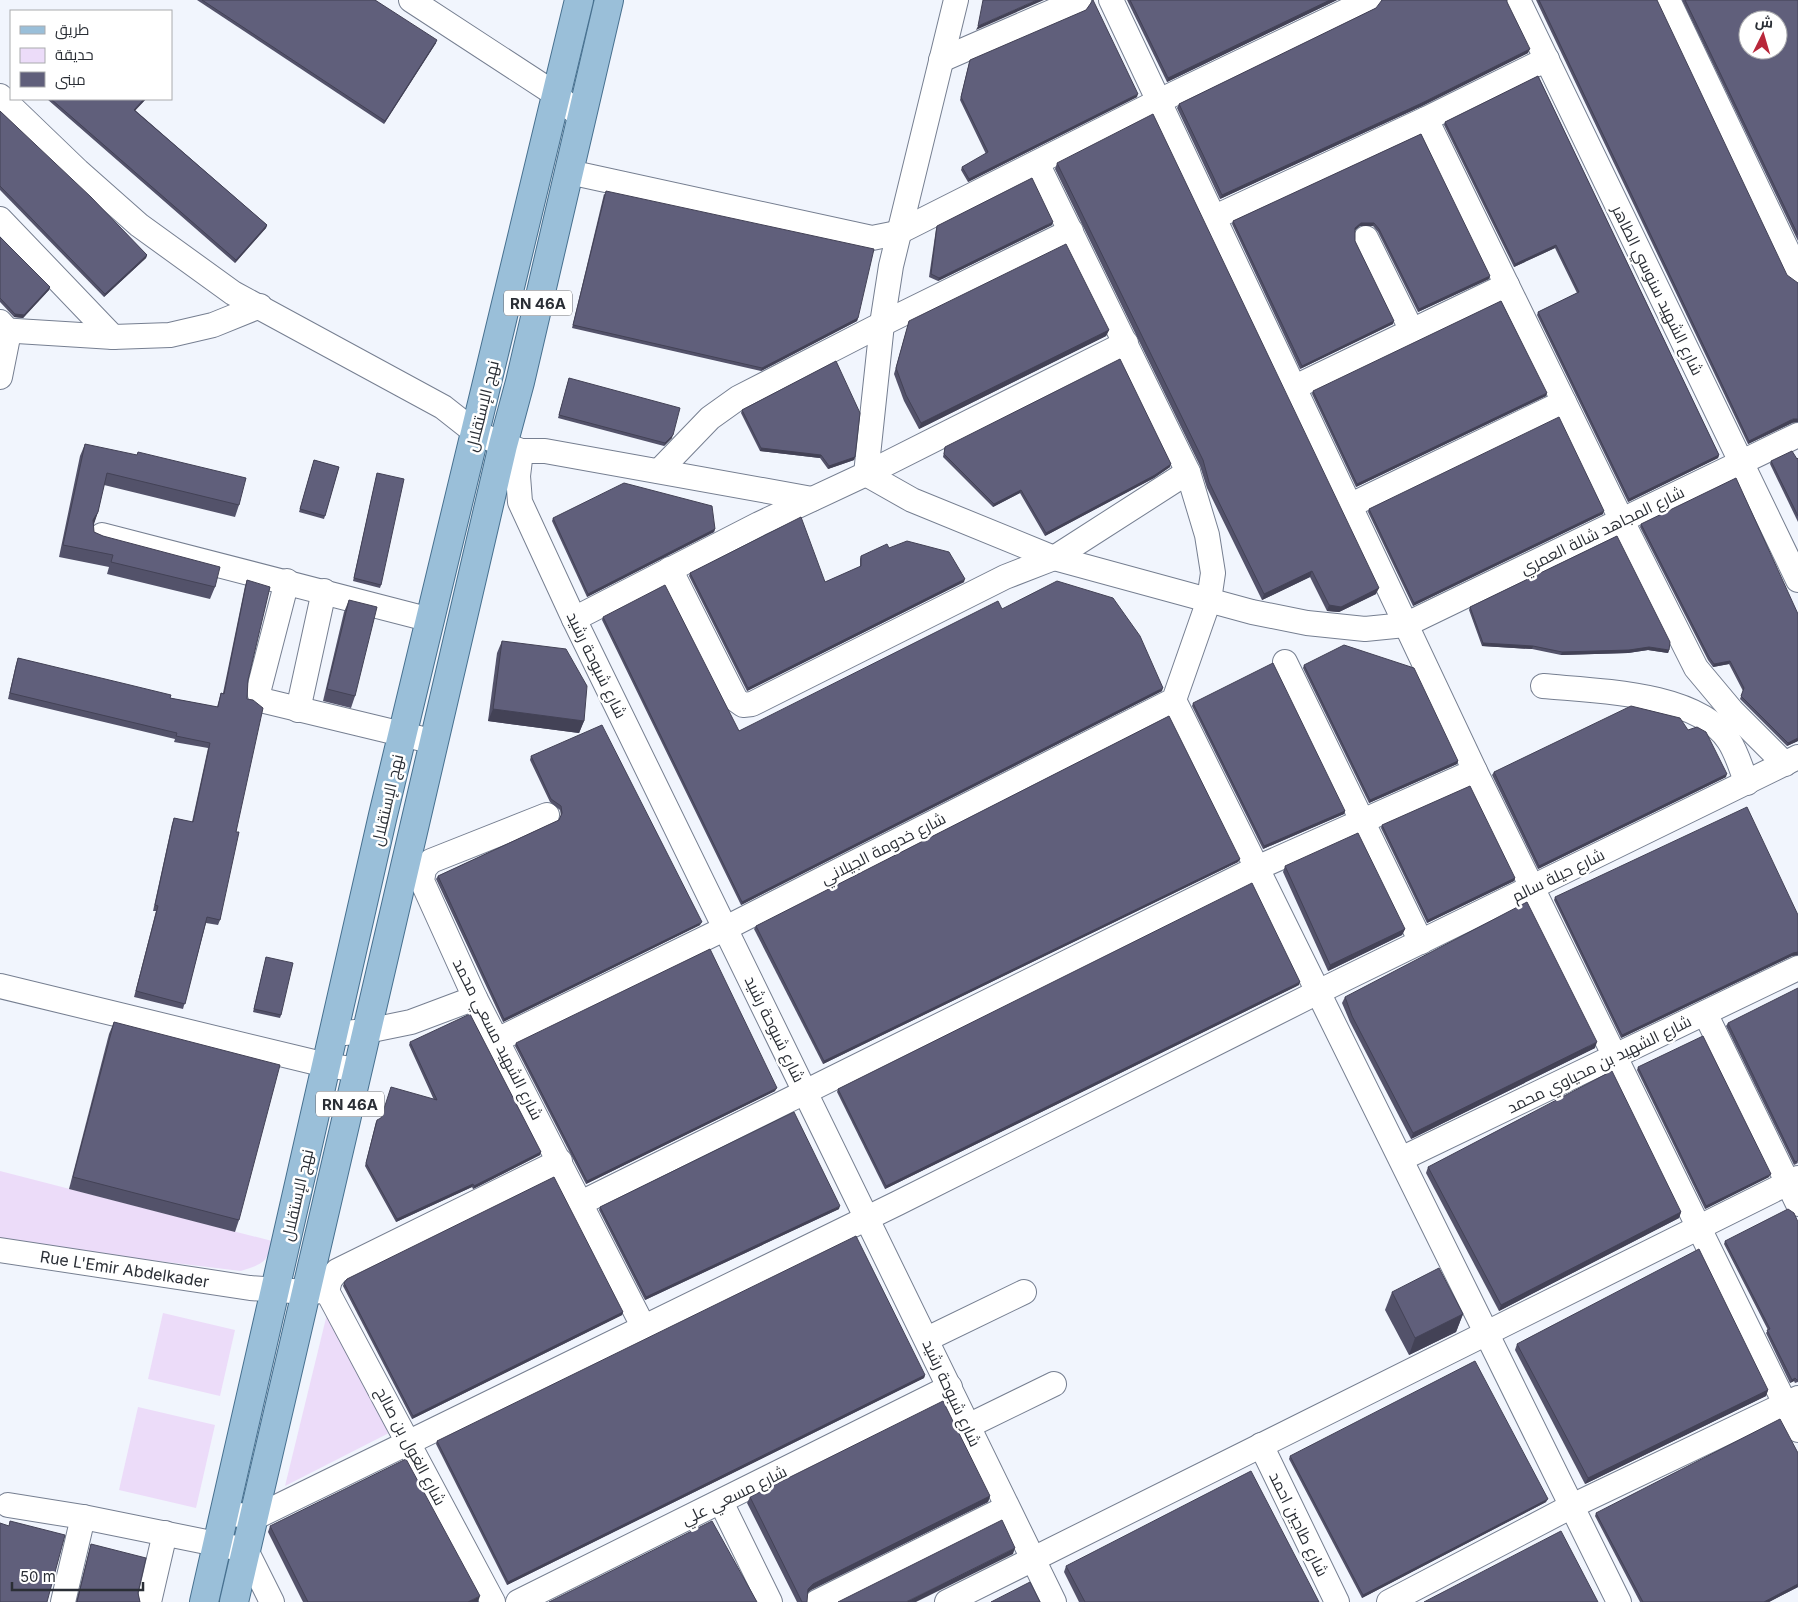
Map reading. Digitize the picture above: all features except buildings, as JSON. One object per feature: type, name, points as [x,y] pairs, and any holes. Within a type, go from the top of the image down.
[{"type":"main road","name":"نهج الإستقلال","points":[[204,1602],[225,1512],[263,1289],[326,1065],[430,620],[558,96],[579,0]]},
{"type":"main road","name":"نهج الإستقلال","points":[[234,1602],[254,1518],[316,1292],[358,1070],[435,742],[512,448],[569,172],[609,0]]},
{"type":"street","points":[[411,0],[558,96],[582,118]]},
{"type":"street","points":[[866,474],[882,324],[897,233],[956,0]]},
{"type":"street","points":[[941,60],[1080,0]]},
{"type":"street","points":[[1111,0],[1475,771],[1699,1227],[1792,1401],[1798,1430]]},
{"type":"street","points":[[569,172],[872,238],[897,233],[1369,0]]},
{"type":"street","name":"شارع الشهيد سنوسي الطاهر","points":[[1518,0],[1798,580]]},
{"type":"street","points":[[1668,0],[1798,273]]},
{"type":"street","points":[[1213,218],[1426,119],[1547,59]]},
{"type":"street","points":[[0,96],[78,171],[139,225],[233,293],[443,406],[476,433],[512,448],[545,451],[812,498]]},
{"type":"street","points":[[1426,119],[1622,521],[1696,668],[1732,712],[1789,762]]},
{"type":"street","points":[[1037,163],[1188,472],[1207,535],[1212,573],[1209,600],[1174,700],[1619,1602]]},
{"type":"street","points":[[0,219],[113,337]]},
{"type":"street","points":[[659,471],[710,418],[738,398],[882,324],[1071,231]]},
{"type":"street","points":[[1366,238],[1412,331]]},
{"type":"street","points":[[1293,388],[1507,285]]},
{"type":"street","points":[[0,377],[3,328],[113,337],[170,336],[213,325],[260,306]]},
{"type":"street","points":[[574,619],[812,498],[866,474],[1126,343]]},
{"type":"street","points":[[1349,506],[1564,402]]},
{"type":"street","name":"شارع المجاهد شالة العمري","points":[[866,474],[912,500],[1054,558],[1252,612],[1307,623],[1365,629],[1405,625],[1798,435]]},
{"type":"street","name":"شارع شبوحة رشيد","points":[[512,448],[518,476],[520,502],[574,619],[868,1218],[1006,1508],[1054,1602]]},
{"type":"street","points":[[670,569],[736,700],[743,705],[752,704],[1005,577],[1054,558],[1188,472]]},
{"type":"street","points":[[102,535],[287,581],[430,620]]},
{"type":"street","points":[[287,581],[259,689],[260,696],[265,701],[298,710],[435,742]]},
{"type":"street","points":[[298,710],[324,591]]},
{"type":"street","points":[[1285,662],[1422,942]]},
{"type":"street","points":[[1543,686],[1622,694],[1688,708],[1706,719],[1728,740],[1751,781]]},
{"type":"street","name":"شارع خدومة الجيلاني","points":[[497,1040],[726,928],[1174,700]]},
{"type":"street","name":"شارع حيلة سالم","points":[[254,1518],[868,1218],[1318,992],[1789,762]]},
{"type":"street","points":[[581,1202],[1257,868],[1475,771]]},
{"type":"street","name":"شارع الشهيد مسعي محمد","points":[[547,815],[432,861],[424,869],[422,881],[475,998],[644,1328]]},
{"type":"street","name":"شارع الشهيد بن محياوي محمد","points":[[1401,1159],[1798,968]]},
{"type":"street","points":[[0,986],[326,1065],[358,1070]]},
{"type":"street","points":[[333,1034],[367,1031],[411,1022],[475,998]]},
{"type":"street","points":[[947,1602],[1699,1227],[1795,1188],[1705,1013]]},
{"type":"street","points":[[316,1292],[337,1271],[560,1161]]},
{"type":"street","name":"Rue L'Emir Abdelkader","points":[[0,1250],[263,1289],[316,1292]]},
{"type":"street","name":"شارع الغول بن صالح","points":[[316,1292],[410,1443],[493,1602]]},
{"type":"street","points":[[926,1339],[1024,1292]]},
{"type":"street","points":[[968,1426],[1054,1384]]},
{"type":"street","name":"شارع مسعي علي","points":[[518,1602],[950,1387]]},
{"type":"street","points":[[1389,1602],[1572,1506],[1792,1401]]},
{"type":"street","name":"شارع طاجين احمد","points":[[1261,1445],[1337,1602]]},
{"type":"street","points":[[721,1502],[770,1602]]},
{"type":"street","points":[[8,1505],[83,1517],[246,1550],[272,1602]]},
{"type":"street","points":[[818,1602],[1006,1508]]},
{"type":"street","points":[[225,1512],[254,1518]]},
{"type":"street","points":[[63,1602],[83,1517]]},
{"type":"street","points":[[149,1602],[165,1533]]},
{"type":"green space","points":[[0,1171],[272,1241],[263,1262],[241,1271],[0,1242]]},
{"type":"green space","points":[[163,1313],[235,1330],[220,1396],[148,1379]]},
{"type":"green space","points":[[327,1314],[389,1433],[285,1486]]},
{"type":"green space","points":[[138,1407],[215,1425],[196,1508],[119,1490]]}]
